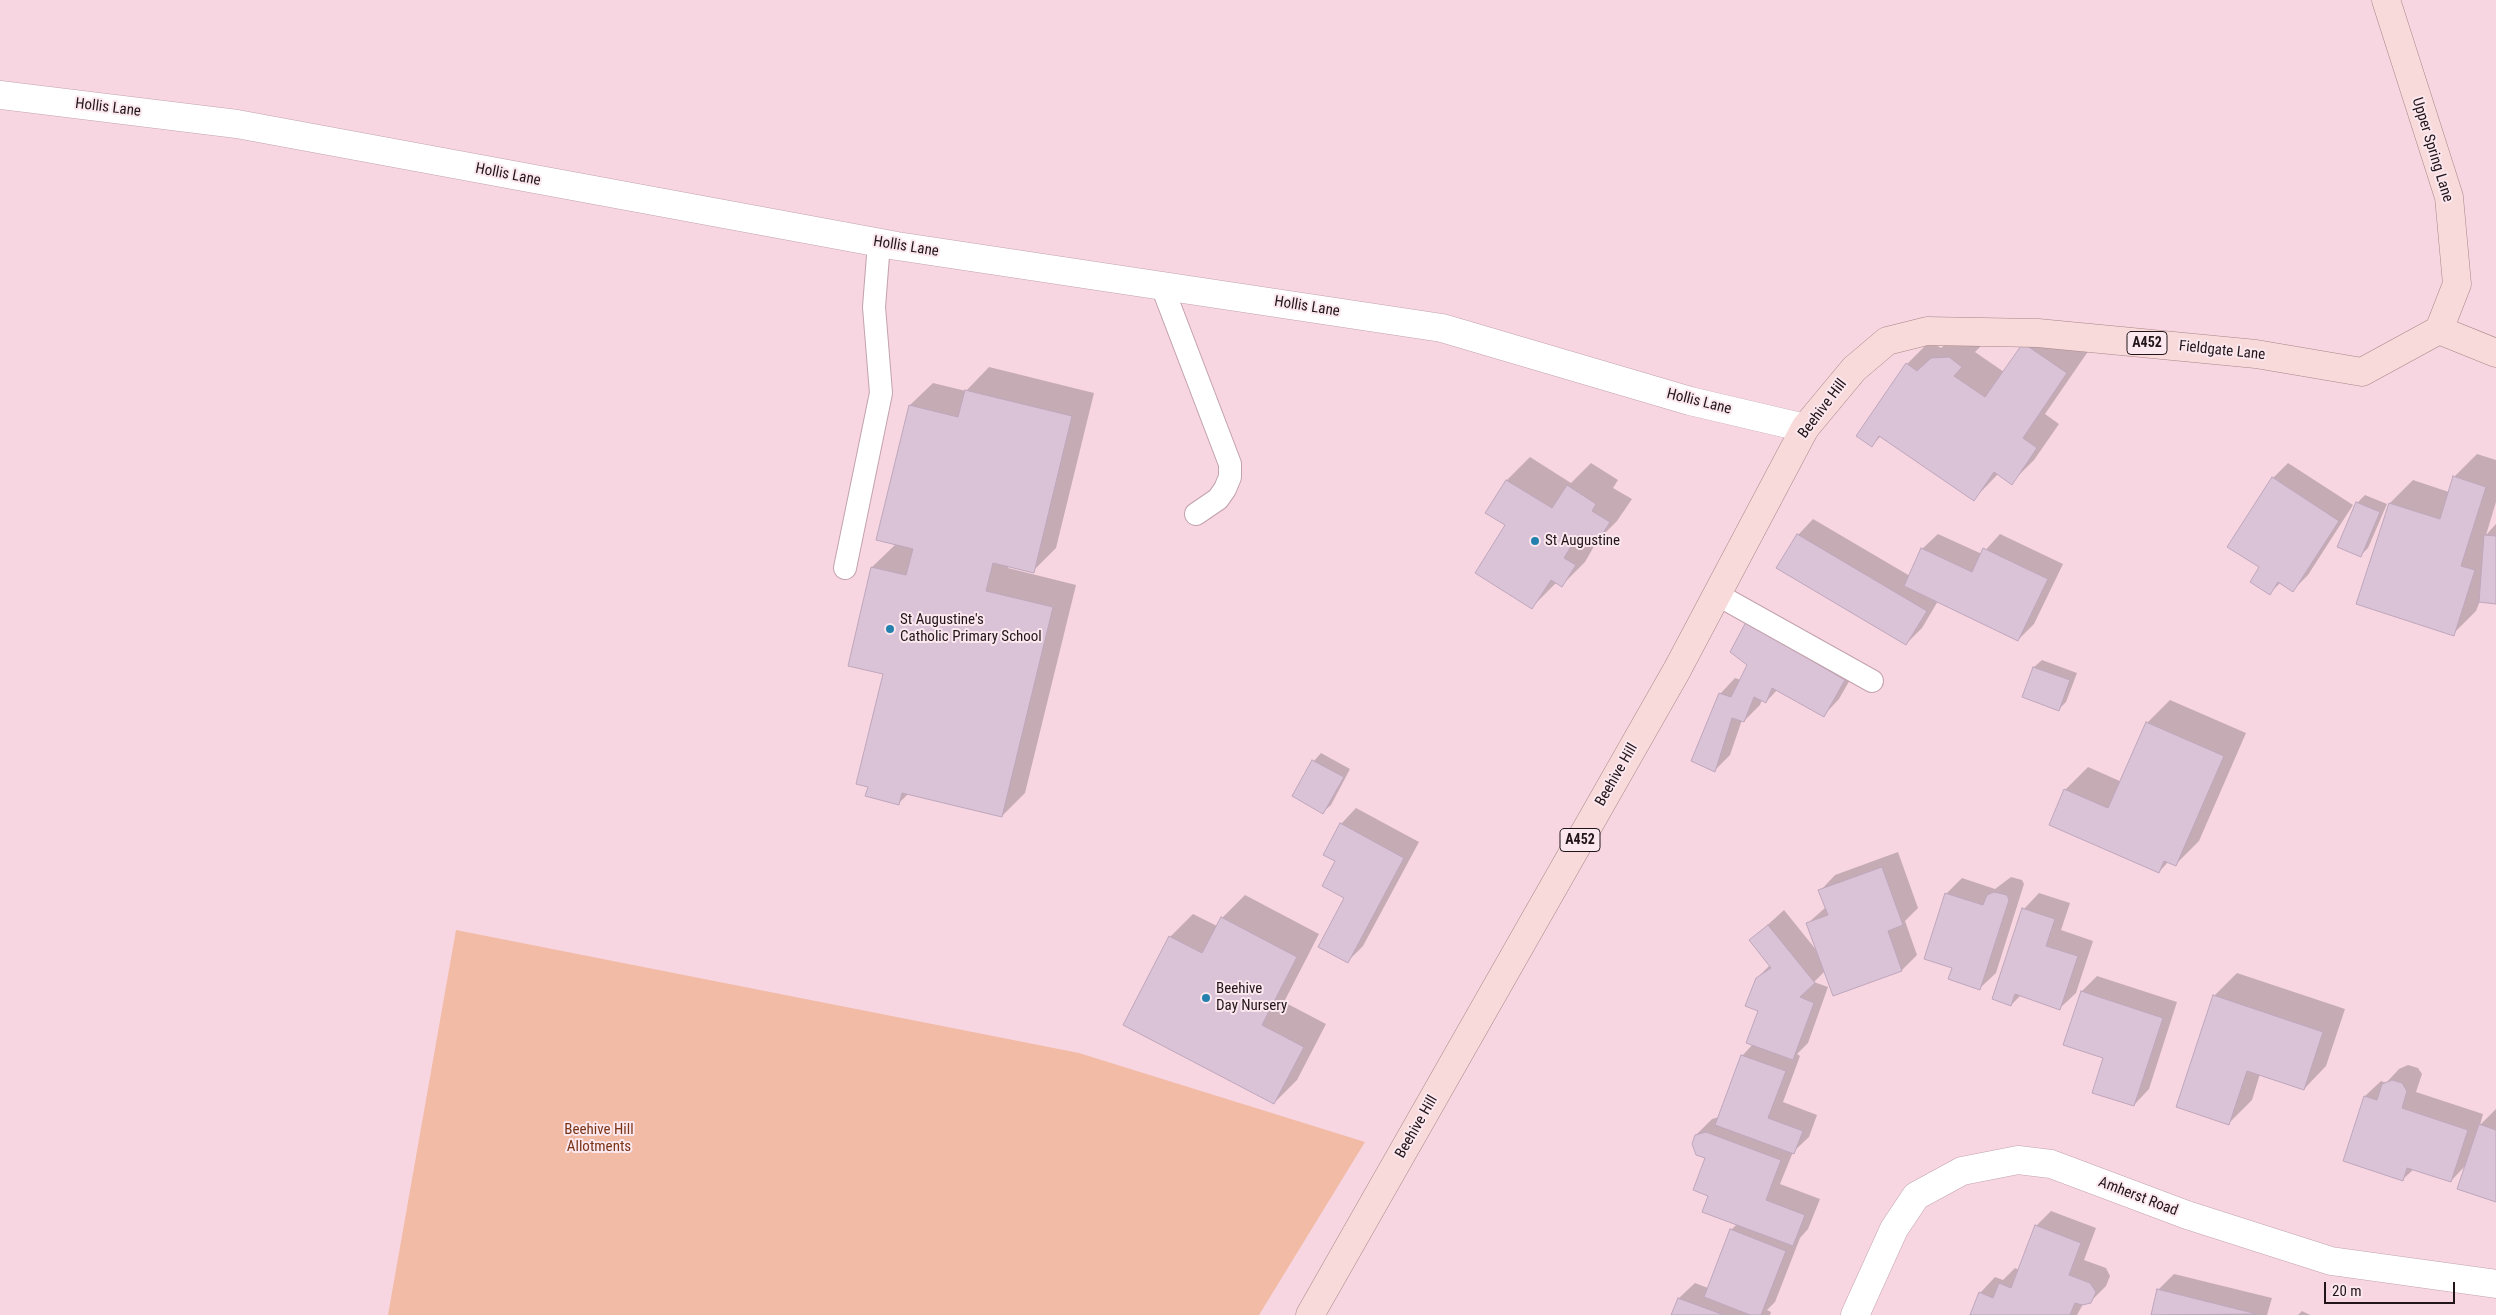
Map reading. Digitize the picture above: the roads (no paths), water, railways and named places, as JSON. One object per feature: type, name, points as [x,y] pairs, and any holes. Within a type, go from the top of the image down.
[{"type":"main road","name":"Upper Spring Lane","points":[[2386,0],[2449,197],[2457,284],[2439,330]]},
{"type":"main road","points":[[2439,330],[2496,353]]},
{"type":"main road","name":"Fieldgate Lane","points":[[1854,369],[1887,340],[1926,331],[2038,333],[2256,354],[2362,372],[2439,330]]},
{"type":"main road","name":"Beehive Hill","points":[[1310,1315],[1718,595],[1805,428],[1854,369]]},
{"type":"street","name":"Hollis Lane","points":[[0,95],[238,124],[879,243],[1442,328],[1690,401],[1805,428]]},
{"type":"street","name":"Amherst Road","points":[[1855,1315],[1894,1229],[1916,1196],[1962,1171],[2018,1160],[2051,1164],[2187,1215],[2331,1261],[2496,1284]]},
{"type":"lane","points":[[845,568],[881,393],[874,307],[879,243]]},
{"type":"lane","points":[[1162,286],[1230,464],[1230,477],[1225,489],[1218,499],[1196,514]]},
{"type":"lane","points":[[1718,595],[1872,681]]},
{"type":"place","name":"St Augustine","points":[[1535,541]]},
{"type":"place","name":"St Augustine's Catholic Primary School","points":[[890,629]]},
{"type":"place","name":"Beehive Day Nursery","points":[[1206,998]]},
{"type":"park label","name":"Beehive Hill Allotments","points":[[599,1138]]}]
